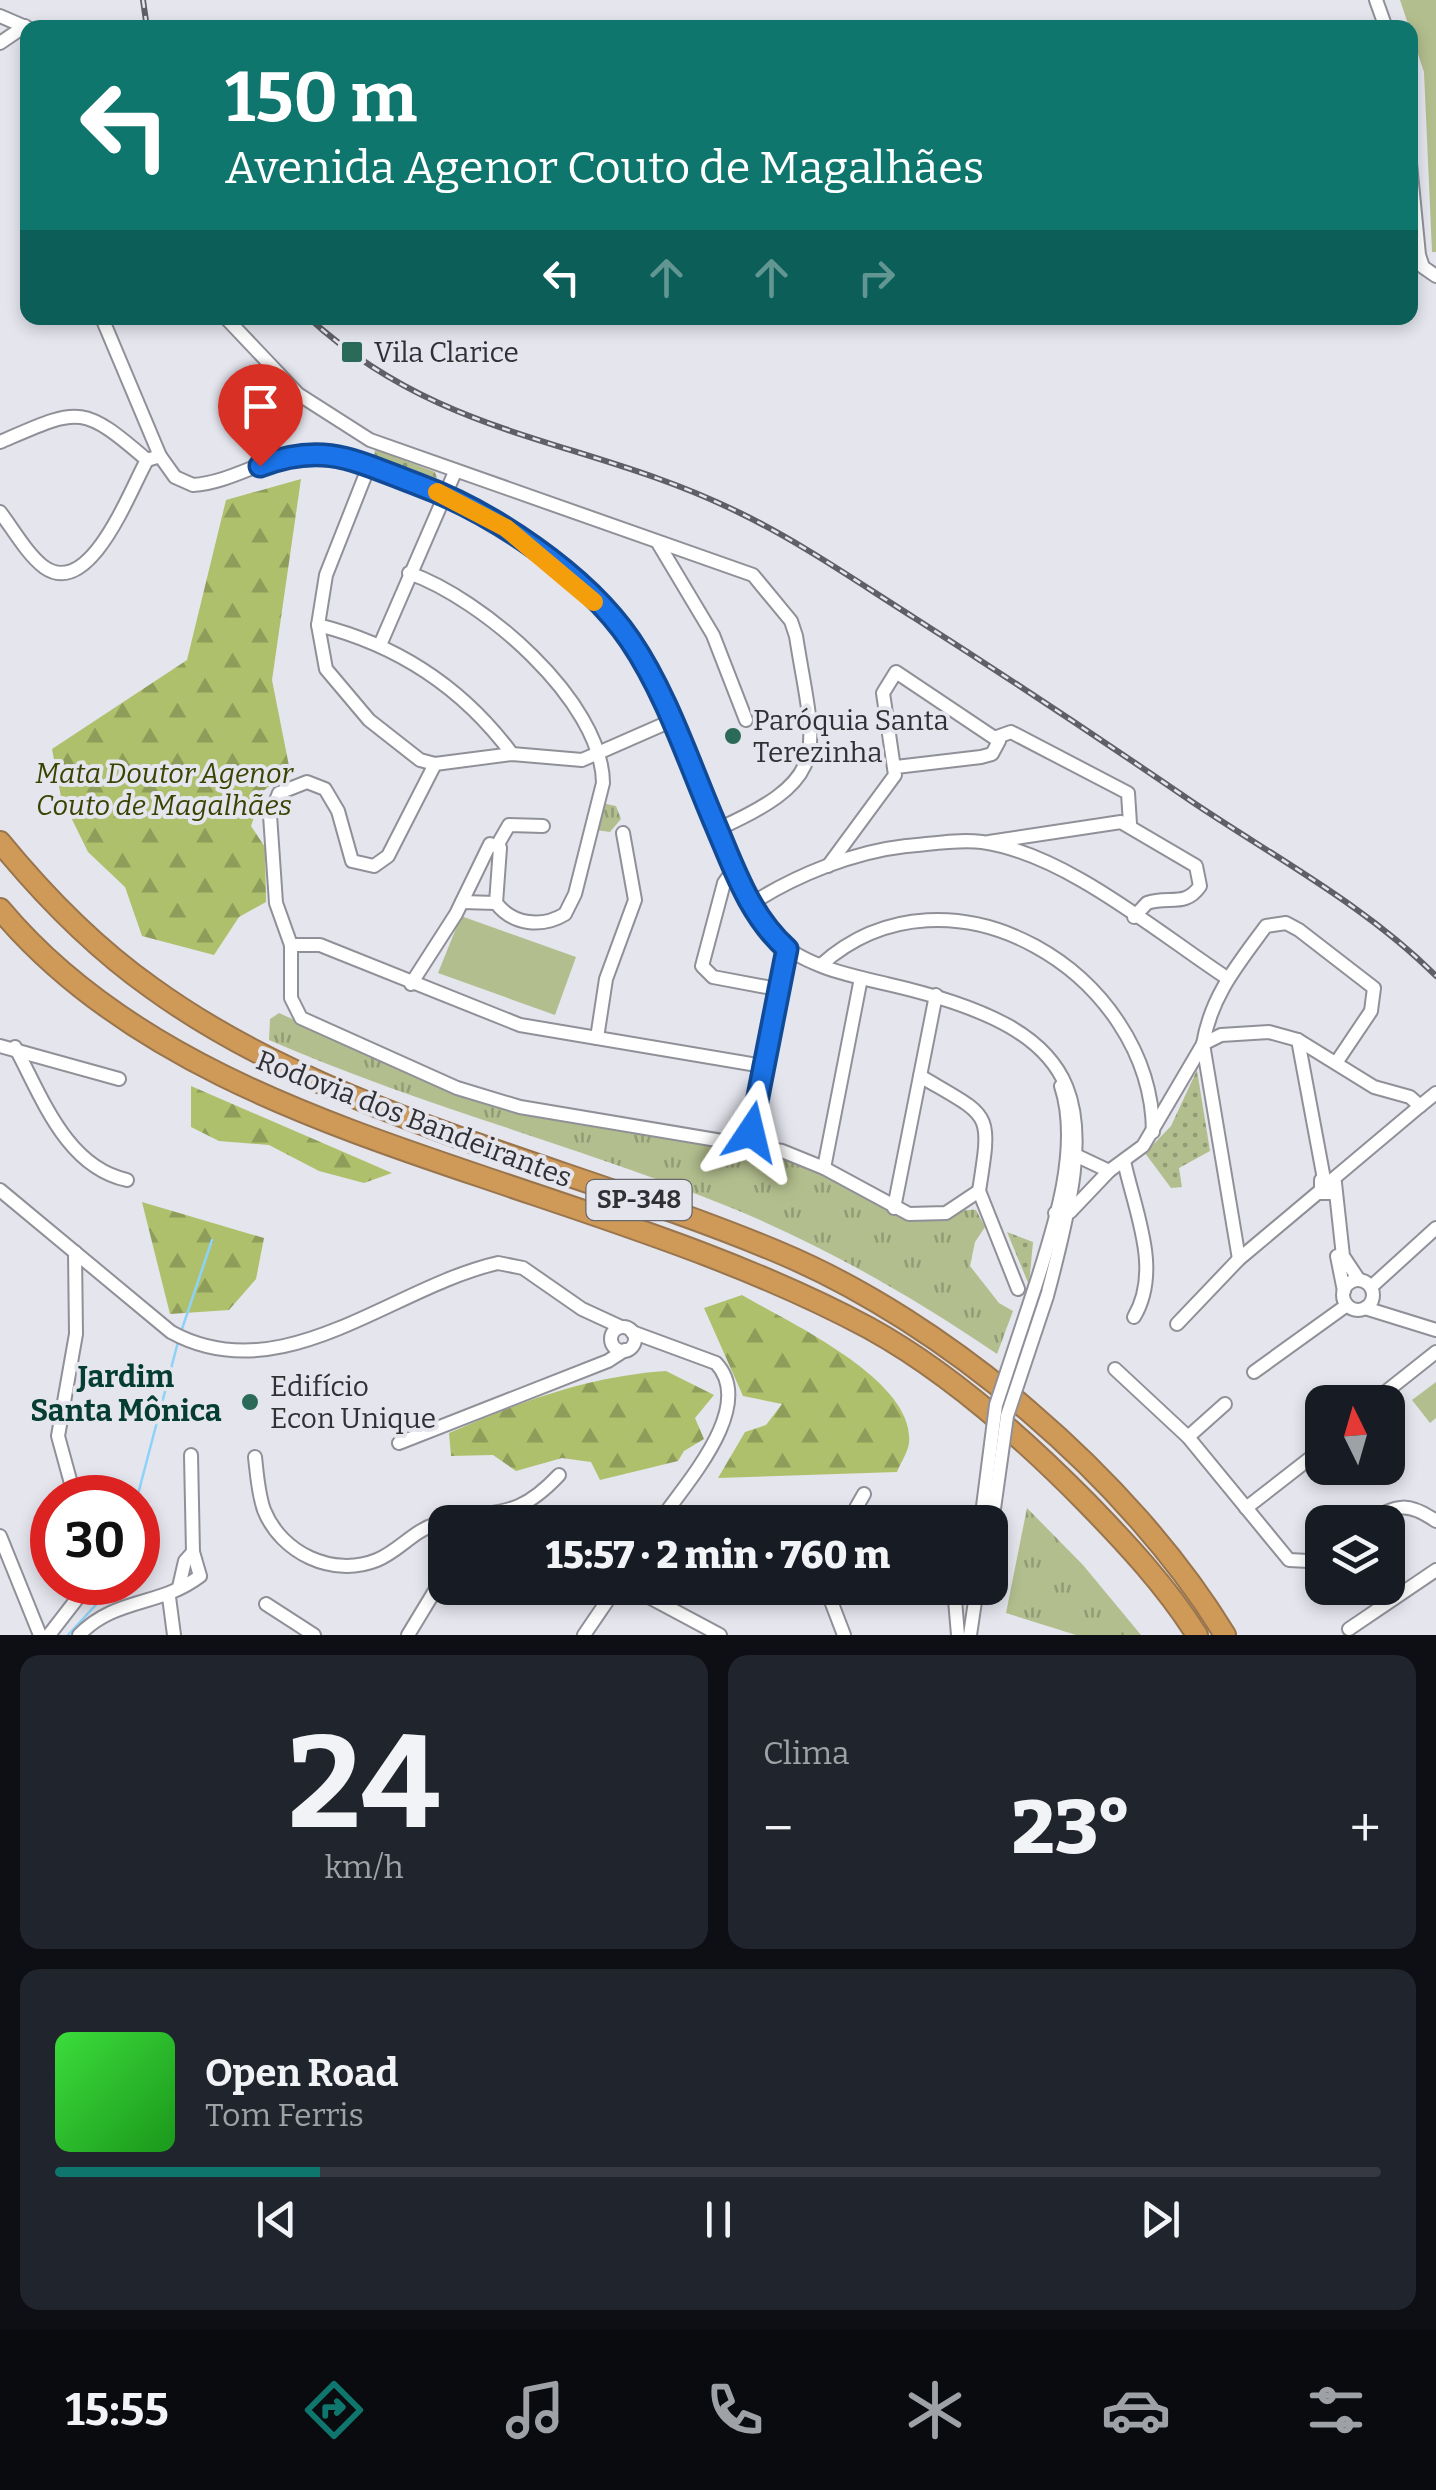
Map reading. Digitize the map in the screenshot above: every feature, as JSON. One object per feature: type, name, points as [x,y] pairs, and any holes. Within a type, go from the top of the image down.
[{"type":"highway","name":"Rodovia dos Bandeirantes","points":[[0,842],[38,888],[102,950],[215,1029],[284,1065],[397,1112],[779,1252],[881,1302],[973,1366],[1051,1431],[1128,1511],[1226,1635]]},
{"type":"highway","name":"Rodovia dos Bandeirantes","points":[[0,910],[67,976],[144,1033],[228,1077],[387,1144],[770,1280],[871,1330],[966,1394],[1045,1460],[1118,1534],[1197,1635]]},
{"type":"street","points":[[1418,255],[1423,267],[1436,276]]},
{"type":"street","points":[[105,325],[153,458]]},
{"type":"street","points":[[233,325],[298,394],[370,440],[754,575],[791,620],[796,636],[810,736],[807,768],[769,806],[718,829]]},
{"type":"street","points":[[0,442],[76,414],[97,419],[175,477],[193,485],[293,454],[324,452],[444,494],[506,528],[606,613],[629,638],[751,904],[787,949],[821,966],[936,996],[1016,1032],[1058,1066],[1071,1090],[1078,1117],[1061,1218],[1007,1416],[989,1505]]},
{"type":"street","points":[[370,440],[326,575],[318,625],[326,669],[344,696],[406,750],[435,764],[512,754],[568,761],[597,756],[670,721]]},
{"type":"street","points":[[0,512],[42,566],[62,574],[77,570],[97,553],[153,458]]},
{"type":"street","points":[[380,644],[455,472]]},
{"type":"street","points":[[658,543],[713,635],[746,720]]},
{"type":"street","points":[[409,573],[460,596],[545,669],[575,708],[597,756],[603,783],[570,908],[557,919],[531,923],[505,914],[496,902],[498,844],[508,826],[543,826]]},
{"type":"street","points":[[318,625],[380,644],[423,666],[495,731],[512,754]]},
{"type":"street","points":[[828,866],[887,788],[896,767],[883,693],[896,672],[997,736],[999,746],[992,754],[896,767]]},
{"type":"street","points":[[997,736],[1011,732],[1128,793],[1130,824]]},
{"type":"street","points":[[435,764],[388,856],[368,868],[358,866],[348,854],[338,811],[325,789],[307,782],[279,793],[273,801],[270,829],[276,903],[291,944],[291,998],[300,1018],[486,1098],[558,1114],[749,1144],[824,1168],[894,1208],[934,1216],[962,1205],[979,1191]]},
{"type":"street","points":[[860,824],[865,854]]},
{"type":"street","points":[[987,843],[1100,824],[1130,824],[1189,859],[1200,875],[1194,894],[1183,901],[1147,903],[1134,918]]},
{"type":"street","points":[[597,1038],[606,979],[632,921],[635,900],[623,832]]},
{"type":"street","points":[[751,904],[828,866],[865,854],[964,840],[987,843],[1069,874],[1226,978]]},
{"type":"street","points":[[410,984],[462,902],[487,846],[498,844]]},
{"type":"street","points":[[734,869],[724,883],[702,966],[713,976],[777,989]]},
{"type":"street","points":[[462,902],[496,902]]},
{"type":"street","points":[[821,966],[876,932],[933,919],[972,922],[1020,937],[1100,999],[1128,1032],[1145,1072],[1153,1133]]},
{"type":"street","points":[[1239,1260],[1203,1044],[1207,1019],[1226,978],[1266,926],[1274,923],[1299,930],[1374,988],[1376,999],[1336,1063]]},
{"type":"street","points":[[291,944],[320,945],[520,1025],[762,1066]]},
{"type":"street","points":[[749,1144],[787,949]]},
{"type":"street","points":[[824,1168],[861,978]]},
{"type":"street","points":[[894,1208],[936,996]]},
{"type":"street","points":[[1061,1218],[1153,1133],[1203,1044],[1240,1031],[1269,1032],[1298,1040],[1374,1087],[1410,1097],[1420,1106]]},
{"type":"street","points":[[1298,1040],[1344,1261],[1373,1296],[1366,1308]]},
{"type":"street","points":[[7,1046],[119,1079]]},
{"type":"street","points":[[7,1046],[75,1150],[98,1172],[127,1180]]},
{"type":"street","points":[[920,1076],[980,1114],[987,1125],[979,1191],[1018,1289]]},
{"type":"street","points":[[1178,1324],[1239,1260],[1436,1093]]},
{"type":"street","points":[[1071,1154],[1109,1172]]},
{"type":"street","points":[[1124,1161],[1148,1268],[1146,1298],[1134,1317]]},
{"type":"street","points":[[1327,1187],[1345,1298],[1355,1310],[1366,1308],[1436,1330]]},
{"type":"street","points":[[0,1190],[177,1335],[223,1350],[284,1345],[498,1263],[524,1268],[622,1339],[660,1341],[716,1363],[728,1382],[731,1402],[726,1422],[670,1505]]},
{"type":"street","points":[[1254,1372],[1436,1228]]},
{"type":"street","points":[[68,1475],[58,1436],[76,1334],[75,1252]]},
{"type":"street","points":[[400,1443],[602,1363],[622,1339]]},
{"type":"street","points":[[1394,1385],[1436,1352]]},
{"type":"street","points":[[1115,1369],[1188,1437],[1289,1560],[1305,1562]]},
{"type":"street","points":[[1188,1437],[1224,1404]]},
{"type":"street","points":[[79,1635],[108,1612],[174,1592],[194,1581],[201,1570],[194,1552],[191,1455]]},
{"type":"street","points":[[255,1457],[262,1506],[274,1530],[292,1549],[322,1563],[377,1560],[428,1527]]},
{"type":"street","points":[[1246,1508],[1305,1462]]},
{"type":"street","points":[[527,1505],[559,1475]]},
{"type":"street","points":[[858,1505],[864,1494]]},
{"type":"street","points":[[1405,1506],[1416,1508],[1436,1521]]},
{"type":"street","points":[[0,1536],[40,1635]]},
{"type":"street","points":[[174,1635],[174,1592],[185,1561],[194,1552]]},
{"type":"street","points":[[1350,1628],[1436,1570]]},
{"type":"street","points":[[408,1635],[428,1602]]},
{"type":"street","points":[[266,1604],[294,1630],[314,1635]]},
{"type":"street","points":[[49,1635],[72,1605]]},
{"type":"street","points":[[584,1635],[604,1605]]},
{"type":"street","points":[[664,1605],[720,1635]]},
{"type":"street","points":[[833,1605],[844,1635]]},
{"type":"street","points":[[954,1605],[958,1635]]},
{"type":"street","points":[[970,1605],[975,1608]]},
{"type":"street","points":[[970,1635],[976,1605]]},
{"type":"street","points":[[978,1635],[979,1605]]},
{"type":"green space","points":[[1400,0],[1436,0],[1436,252],[1432,252],[1418,20],[1407,20]]},
{"type":"green space","points":[[375,449],[435,472],[437,478],[431,483],[374,458]]},
{"type":"green space","name":"Mata Doutor Agenor Couto de Magalhães","points":[[301,479],[272,680],[290,771],[263,791],[251,826],[265,847],[266,902],[239,917],[214,955],[142,936],[125,887],[88,852],[61,797],[52,749],[187,660],[226,500]]},
{"type":"green space","points":[[602,803],[616,806],[621,819],[610,832],[596,830]]},
{"type":"green space","points":[[461,916],[576,957],[555,1015],[438,973]]},
{"type":"green space","points":[[279,1013],[456,1092],[781,1155],[876,1202],[923,1220],[976,1210],[985,1227],[975,1242],[970,1266],[999,1303],[1013,1311],[997,1354],[855,1267],[743,1213],[377,1083],[269,1040],[270,1019]]},
{"type":"green space","points":[[1197,1070],[1210,1151],[1179,1168],[1182,1187],[1171,1188],[1145,1153],[1171,1126]]},
{"type":"green space","points":[[191,1086],[392,1173],[364,1183],[319,1171],[269,1145],[219,1141],[191,1127]]},
{"type":"green space","points":[[142,1202],[264,1238],[256,1279],[229,1310],[170,1314]]},
{"type":"green space","points":[[1007,1232],[1033,1242],[1029,1285]]},
{"type":"green space","points":[[742,1295],[845,1355],[892,1397],[906,1420],[909,1443],[897,1472],[718,1478],[745,1432],[766,1425],[782,1404],[743,1396],[704,1308]]},
{"type":"green space","points":[[666,1371],[714,1395],[695,1418],[704,1439],[684,1451],[678,1461],[600,1480],[591,1462],[562,1458],[516,1471],[493,1455],[451,1456],[449,1433],[502,1411],[609,1378]]},
{"type":"green space","points":[[1436,1382],[1436,1418],[1430,1423],[1412,1400]]},
{"type":"green space","points":[[1027,1508],[1083,1565],[1141,1635],[1076,1635],[1006,1613]]},
{"type":"waterway","points":[[182,1329],[212,1240]]},
{"type":"waterway","points":[[143,1475],[178,1342]]},
{"type":"waterway","points":[[68,1635],[96,1605]]},
{"type":"railway","points":[[143,0],[146,20]]},
{"type":"railway","points":[[318,325],[360,359],[411,390],[464,414],[681,487],[783,536],[983,662],[1318,883],[1379,927],[1436,976]]},
{"type":"slow traffic","points":[[437,492],[506,528],[594,602]]},
{"type":"place","name":"Vila Clarice","points":[[352,352]]},
{"type":"place","name":"Paróquia Santa Terezinha","points":[[733,736]]},
{"type":"place","name":"Edifício Econ Unique","points":[[250,1402]]},
{"type":"district","name":"Jardim Santa Mônica","points":[[126,1394]]},
{"type":"route","points":[[260,466],[293,454],[324,452],[444,494],[480,512],[531,547],[576,584],[629,638],[647,670],[751,904],[764,926],[787,949],[751,1132]]}]
